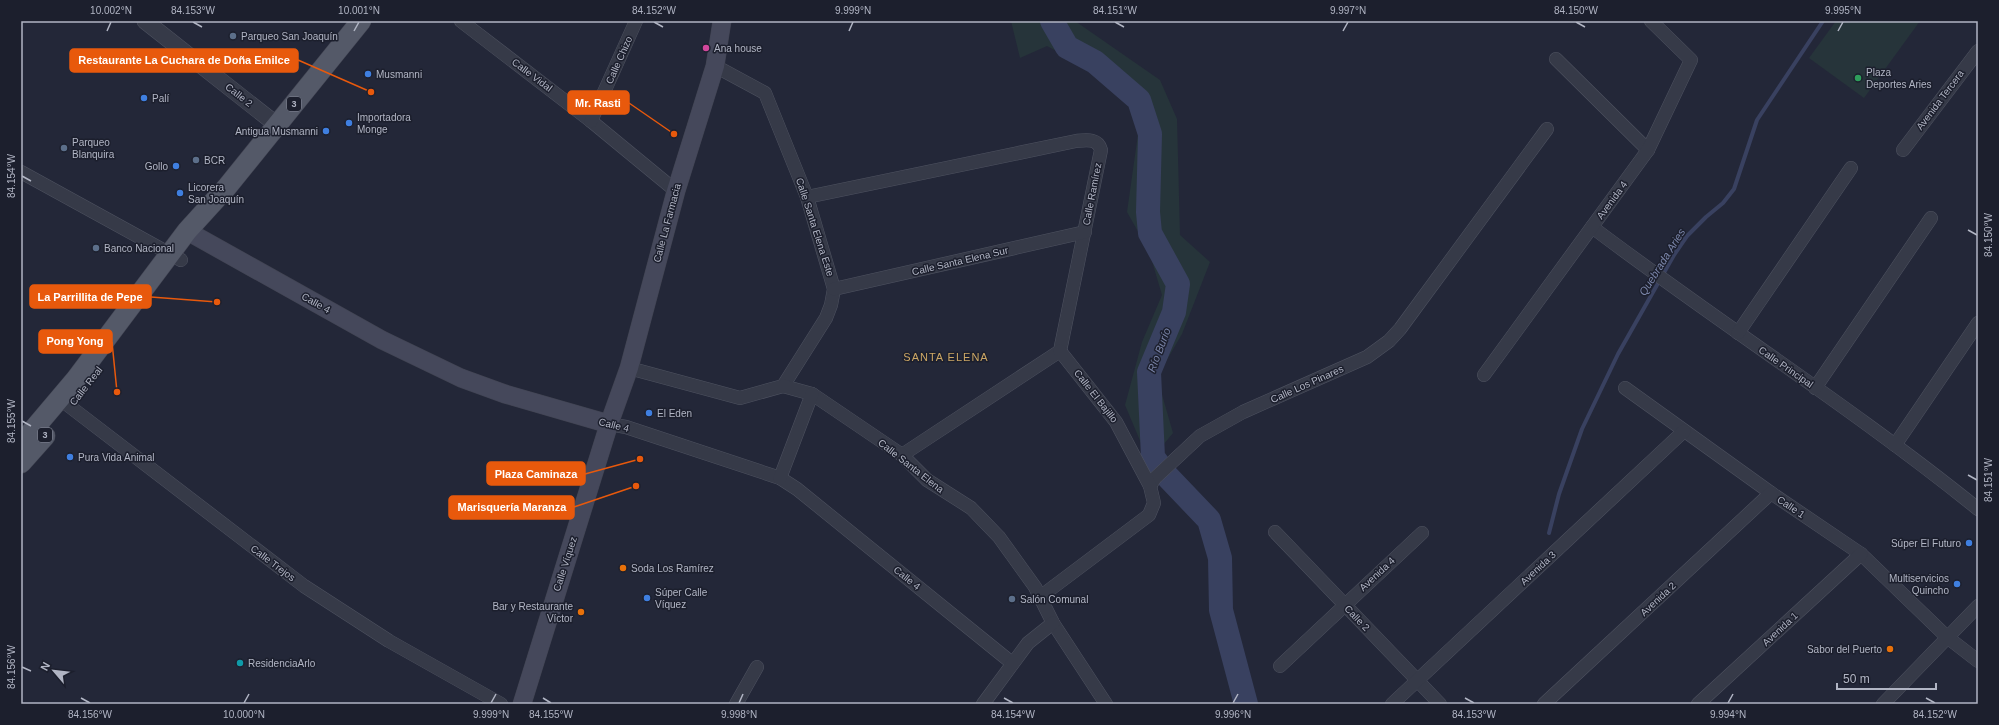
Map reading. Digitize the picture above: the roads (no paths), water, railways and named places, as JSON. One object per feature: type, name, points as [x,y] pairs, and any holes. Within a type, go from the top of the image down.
[{"type":"main road","name":"Calle Real","points":[[21,464],[227,186],[361,21]]},
{"type":"main road","name":"Calle La Farmacia","points":[[609,424],[629,368],[676,191],[715,66],[722,21]]},
{"type":"main road","name":"Calle 4","points":[[192,234],[382,340],[461,378],[505,394],[609,424]]},
{"type":"main road","name":"Calle Real","points":[[21,444],[65,403]]},
{"type":"main road","name":"Calle Víquez","points":[[522,704],[609,424]]},
{"type":"street","name":"Calle 2","points":[[145,21],[277,125]]},
{"type":"street","name":"Calle Vidal","points":[[461,21],[591,121],[676,191]]},
{"type":"street","name":"Calle Chizo","points":[[591,121],[636,21]]},
{"type":"street","name":"Avenida 4","points":[[1484,375],[1648,150],[1691,60],[1652,21]]},
{"type":"street","name":"Avenida Tercera","points":[[1903,150],[1978,51]]},
{"type":"street","points":[[1556,59],[1648,150]]},
{"type":"street","name":"Calle Santa Elena Este","points":[[715,66],[765,92],[807,197],[834,289],[831,305],[826,318],[783,386]]},
{"type":"street","name":"Calle Los Pinares","points":[[1152,482],[1200,436],[1243,412],[1367,357],[1389,341],[1400,329],[1547,129]]},
{"type":"street","name":"Calle Ramírez","points":[[807,197],[1076,141],[1090,140],[1097,143],[1101,150],[1060,351]]},
{"type":"street","points":[[1738,333],[1851,168]]},
{"type":"street","points":[[21,172],[175,257]]},
{"type":"street","points":[[1815,388],[1931,218]]},
{"type":"street","name":"Calle Principal","points":[[1592,227],[1674,288],[1895,445],[1978,509]]},
{"type":"street","name":"Calle Santa Elena Sur","points":[[834,289],[1085,232]]},
{"type":"street","points":[[1895,445],[1978,323]]},
{"type":"street","points":[[902,455],[1060,351]]},
{"type":"street","name":"Calle El Bajillo","points":[[1060,351],[1116,422],[1152,482]]},
{"type":"street","points":[[629,368],[740,398],[783,386]]},
{"type":"street","name":"Calle Santa Elena","points":[[783,386],[812,394],[902,455],[927,480],[976,513],[999,537],[1040,597],[1053,623],[1106,704]]},
{"type":"street","name":"Calle 1","points":[[1625,388],[1771,494],[1861,554],[1947,637],[1978,661]]},
{"type":"street","points":[[780,478],[812,394]]},
{"type":"street","name":"Calle Trejos","points":[[65,403],[304,586],[389,641],[501,704]]},
{"type":"street","name":"Calle 4","points":[[609,424],[626,427],[780,478],[797,489],[1012,663]]},
{"type":"street","name":"Avenida 3","points":[[1392,704],[1684,431]]},
{"type":"street","points":[[1040,597],[1149,514],[1154,503],[1152,482]]},
{"type":"street","name":"Avenida 2","points":[[1544,704],[1771,494]]},
{"type":"street","name":"Calle 2","points":[[1275,532],[1440,704]]},
{"type":"street","name":"Avenida 4","points":[[1280,666],[1344,604],[1422,533]]},
{"type":"street","name":"Avenida 1","points":[[1698,704],[1861,554]]},
{"type":"street","points":[[1883,704],[1978,606]]},
{"type":"street","points":[[983,704],[1012,663],[1037,634],[1053,623]]},
{"type":"street","points":[[736,704],[757,667]]},
{"type":"waterway","name":"Río Burío","points":[[1052,21],[1067,47],[1095,62],[1139,100],[1150,134],[1148,212],[1150,233],[1178,284],[1174,312],[1149,372],[1153,457],[1167,476],[1209,520],[1220,558],[1221,610],[1246,704]]},
{"type":"waterway","name":"Quebrada Aries","points":[[1549,533],[1559,494],[1582,429],[1618,354],[1674,255],[1687,236],[1723,203],[1734,189],[1757,120],[1823,21]]},
{"type":"place","name":"Parqueo San Joaquín","points":[[233,36]]},
{"type":"place","name":"Ana house","points":[[706,48]]},
{"type":"place","name":"Musmanni","points":[[368,74]]},
{"type":"place","name":"Plaza Deportes Aries","points":[[1858,78]]},
{"type":"place","name":"Restaurante La Cuchara de Doña Emilce","points":[[371,92]]},
{"type":"place","name":"Palí","points":[[144,98]]},
{"type":"place","name":"Importadora Monge","points":[[349,123]]},
{"type":"place","name":"Antigua Musmanni","points":[[326,131]]},
{"type":"place","name":"Mr. Rasti","points":[[674,134]]},
{"type":"place","name":"Parqueo Blanquira","points":[[64,148]]},
{"type":"place","name":"BCR","points":[[196,160]]},
{"type":"place","name":"Gollo","points":[[176,166]]},
{"type":"place","name":"Licorera San Joaquín","points":[[180,193]]},
{"type":"place","name":"Banco Nacional","points":[[96,248]]},
{"type":"place","name":"La Parrillita de Pepe","points":[[217,302]]},
{"type":"place","name":"Pong Yong","points":[[117,392]]},
{"type":"place","name":"El Eden","points":[[649,413]]},
{"type":"place","name":"Pura Vida Animal","points":[[70,457]]},
{"type":"place","name":"Plaza Caminaza","points":[[640,459]]},
{"type":"place","name":"Marisquería Maranza","points":[[636,486]]},
{"type":"place","name":"Súper El Futuro","points":[[1969,543]]},
{"type":"place","name":"Soda Los Ramírez","points":[[623,568]]},
{"type":"place","name":"Multiservicios Quincho","points":[[1957,584]]},
{"type":"place","name":"Súper Calle Víquez","points":[[647,598]]},
{"type":"place","name":"Salón Comunal","points":[[1012,599]]},
{"type":"place","name":"Bar y Restaurante Víctor","points":[[581,612]]},
{"type":"place","name":"Sabor del Puerto","points":[[1890,649]]},
{"type":"place","name":"ResidenciaArlo","points":[[240,663]]},
{"type":"district","name":"SANTA ELENA","points":[[946,357]]}]
